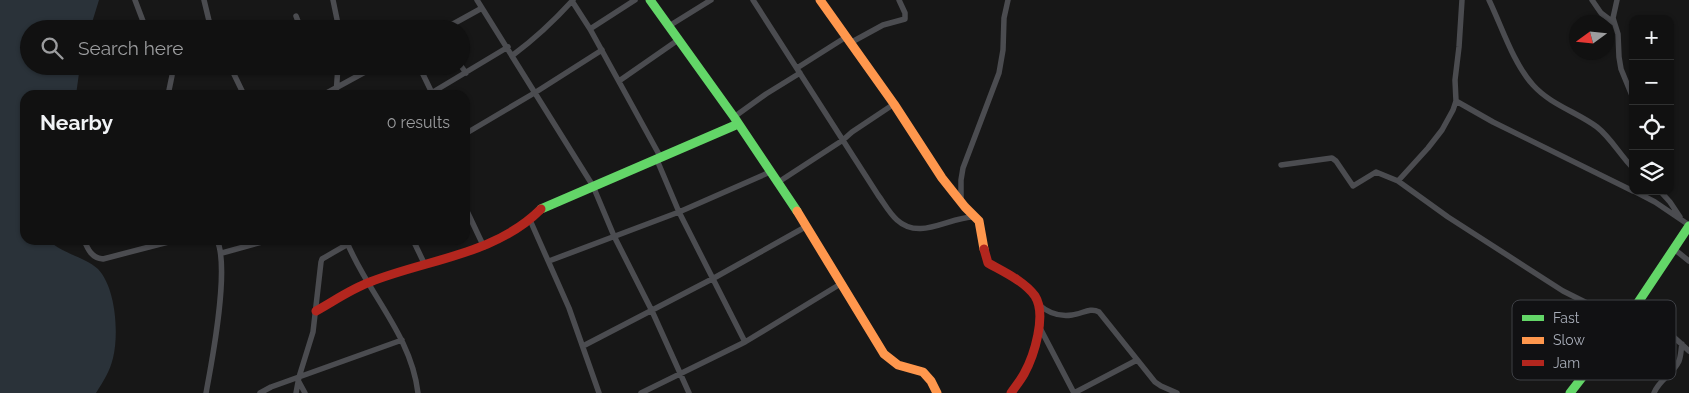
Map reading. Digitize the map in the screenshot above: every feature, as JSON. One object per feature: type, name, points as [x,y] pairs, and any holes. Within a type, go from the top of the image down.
[{"type":"main road","points":[[650,0],[736,120],[807,226],[884,354],[898,365],[923,372],[937,393]]},
{"type":"main road","points":[[820,0],[894,104],[942,178],[965,207],[977,217],[981,226],[985,257],[988,263],[1011,276],[1030,291],[1038,304],[1039,326],[1035,347],[1028,366],[1011,393]]},
{"type":"main road","points":[[316,311],[369,282],[484,247],[530,220],[542,208],[659,159],[736,120]]},
{"type":"main road","points":[[1640,300],[1689,226]]},
{"type":"main road","points":[[1570,393],[1580,380]]},
{"type":"street","points":[[135,0],[143,20]]},
{"type":"street","points":[[204,0],[209,20]]},
{"type":"street","points":[[334,0],[337,20]]},
{"type":"street","points":[[477,0],[593,186],[614,236],[652,310],[689,393]]},
{"type":"street","points":[[590,29],[635,0]]},
{"type":"street","points":[[669,26],[711,0]]},
{"type":"street","points":[[753,0],[878,195],[896,219],[906,227],[915,230],[925,229],[957,219],[977,217]]},
{"type":"street","points":[[736,120],[766,94],[848,40],[905,18],[905,12],[899,0]]},
{"type":"street","points":[[961,201],[963,168],[999,73],[1003,50],[1004,18],[1008,0]]},
{"type":"street","points":[[1398,181],[1428,148],[1450,118],[1456,101],[1455,80],[1462,0]]},
{"type":"street","points":[[1489,0],[1506,38],[1532,84],[1556,104],[1598,127],[1629,163]]},
{"type":"street","points":[[1592,0],[1603,15]]},
{"type":"street","points":[[1614,15],[1617,0]]},
{"type":"street","points":[[513,55],[538,37],[572,1],[602,50],[659,159],[679,212],[745,342]]},
{"type":"street","points":[[460,20],[482,8]]},
{"type":"street","points":[[296,16],[298,20]]},
{"type":"street","points":[[1614,24],[1618,34],[1621,69],[1629,88]]},
{"type":"street","points":[[619,81],[678,40]]},
{"type":"street","points":[[470,71],[508,47]]},
{"type":"street","points":[[470,131],[602,50]]},
{"type":"street","points":[[169,90],[173,75]]},
{"type":"street","points":[[234,75],[242,90]]},
{"type":"street","points":[[336,88],[337,75]]},
{"type":"street","points":[[332,90],[360,75]]},
{"type":"street","points":[[423,75],[429,90]]},
{"type":"street","points":[[437,90],[463,75]]},
{"type":"street","points":[[1456,101],[1492,122],[1629,189]]},
{"type":"street","points":[[777,183],[844,140],[852,132],[894,104]]},
{"type":"street","points":[[1281,165],[1332,158],[1353,186],[1376,172],[1398,181],[1504,254],[1581,300]]},
{"type":"street","points":[[549,262],[679,212],[770,172]]},
{"type":"street","points":[[1641,195],[1682,219]]},
{"type":"street","points":[[1664,195],[1689,226]]},
{"type":"street","points":[[470,218],[484,247]]},
{"type":"street","points":[[530,220],[570,308],[599,393]]},
{"type":"street","points":[[583,346],[714,278],[807,226]]},
{"type":"street","points":[[87,245],[92,254],[97,258],[103,259],[157,245]]},
{"type":"street","points":[[206,393],[216,334],[221,279],[222,253],[219,245]]},
{"type":"street","points":[[222,253],[251,245]]},
{"type":"street","points":[[296,393],[309,348],[316,311],[321,262],[322,259],[343,245]]},
{"type":"street","points":[[349,245],[402,340],[413,368],[418,393]]},
{"type":"street","points":[[415,245],[425,265]]},
{"type":"street","points":[[1674,249],[1689,261]]},
{"type":"street","points":[[641,393],[745,342],[842,283]]},
{"type":"street","points":[[1038,304],[1046,311],[1063,316],[1095,310],[1099,312],[1155,382],[1178,393]]},
{"type":"street","points":[[1039,326],[1074,393],[1137,360]]},
{"type":"street","points":[[1676,338],[1689,351]]},
{"type":"street","points":[[260,393],[271,387],[299,379],[402,340]]},
{"type":"street","points":[[1676,366],[1680,359],[1682,344]]},
{"type":"street","points":[[299,379],[305,393]]},
{"type":"street","points":[[1654,393],[1662,380]]},
{"type":"shaded area","points":[[0,0],[99,0],[93,20],[20,20],[20,75],[79,75],[77,90],[20,90],[20,245],[54,245],[87,261],[98,269],[104,277],[112,299],[116,324],[113,358],[104,381],[96,393],[0,393]]},
{"type":"traffic: fast","points":[[650,0],[734,117],[797,211]]},
{"type":"traffic: fast","points":[[541,209],[738,124]]},
{"type":"traffic: fast","points":[[1640,300],[1689,226]]},
{"type":"traffic: fast","points":[[1570,393],[1580,380]]},
{"type":"traffic: slow","points":[[820,0],[894,104],[942,178],[979,221],[984,249]]},
{"type":"traffic: slow","points":[[797,211],[884,354],[898,365],[923,372],[931,381],[937,393]]},
{"type":"traffic: jam","points":[[316,311],[370,282],[460,254],[503,237],[541,209]]},
{"type":"traffic: jam","points":[[984,249],[988,263],[1013,277],[1035,296],[1040,314],[1038,335],[1032,357],[1024,374],[1011,393]]}]
